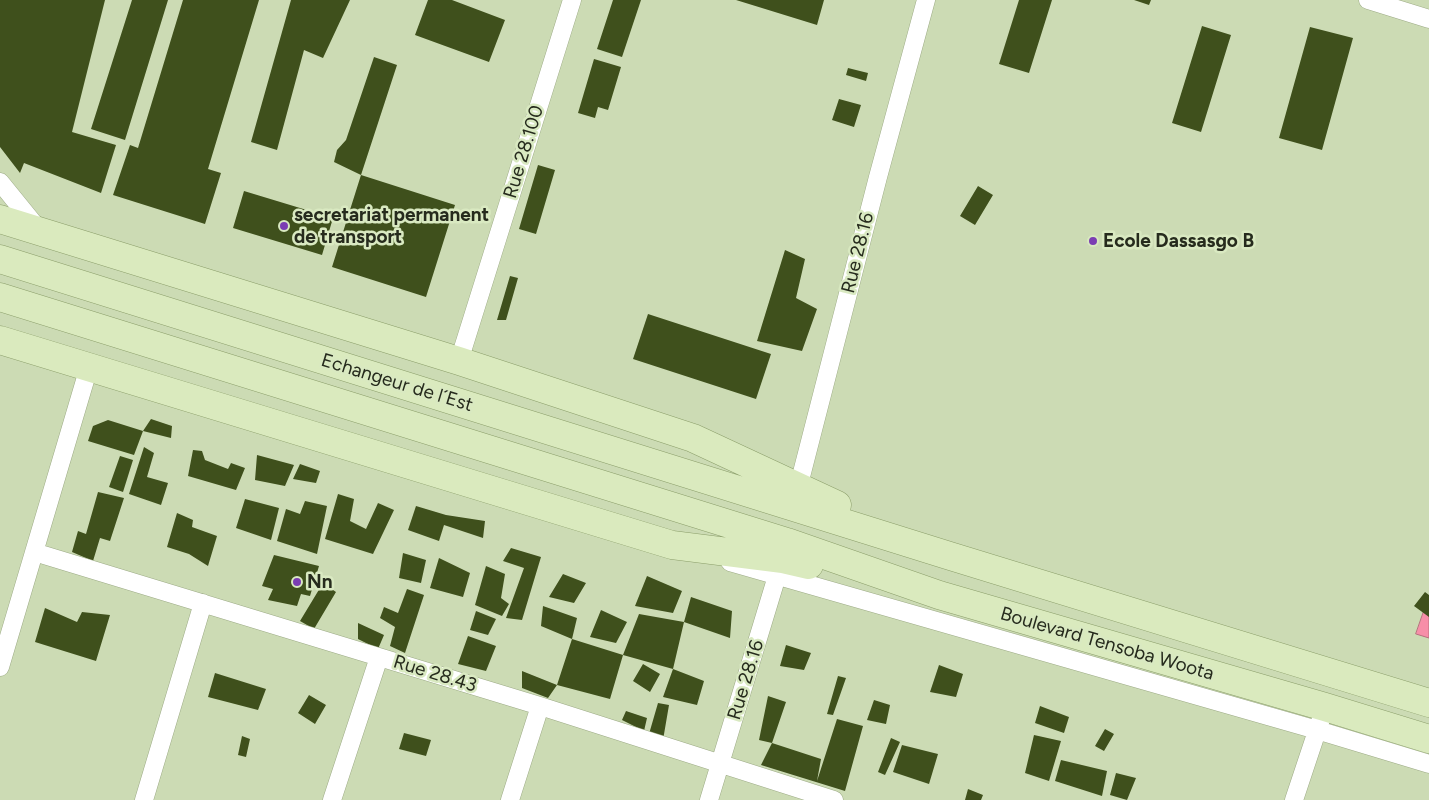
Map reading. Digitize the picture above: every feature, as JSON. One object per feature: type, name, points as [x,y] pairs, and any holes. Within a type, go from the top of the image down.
[{"type":"main road","points":[[0,219],[459,361],[693,438],[796,497]]},
{"type":"main road","name":"Echangeur de l´Est","points":[[0,259],[796,497]]},
{"type":"main road","name":"Echangeur de l´Est","points":[[0,297],[782,559]]},
{"type":"main road","points":[[0,340],[672,545],[782,559]]},
{"type":"main road","name":"Boulevard Tensoba Woota","points":[[796,497],[950,556],[1429,703]]},
{"type":"main road","name":"Boulevard Tensoba Woota","points":[[782,559],[939,595],[1321,718],[1429,738]]},
{"type":"street","name":"Rue 28.16","points":[[796,497],[878,177],[926,0]]},
{"type":"street","points":[[1368,0],[1429,19]]},
{"type":"street","name":"Rue 28.100","points":[[459,361],[566,2]]},
{"type":"street","points":[[0,182],[41,232]]},
{"type":"street","points":[[0,667],[89,367]]},
{"type":"street","name":"Rue 28.43","points":[[34,552],[540,706],[834,800]]},
{"type":"street","name":"Rue 28.16","points":[[709,800],[782,559]]},
{"type":"street","points":[[782,559],[1321,718],[1429,764]]},
{"type":"street","points":[[144,800],[203,604]]},
{"type":"street","points":[[332,800],[379,657]]},
{"type":"street","points":[[510,800],[540,706]]},
{"type":"street","points":[[1294,800],[1321,718]]},
{"type":"shaded area","points":[[1429,596],[1429,638],[1416,634]]},
{"type":"building","points":[[0,0],[105,0],[72,132],[116,145],[101,193],[24,163],[20,173],[0,147]]},
{"type":"building","points":[[132,0],[168,0],[125,140],[91,129]]},
{"type":"building","points":[[183,0],[259,0],[208,169],[221,173],[205,224],[113,195],[130,145],[138,148]]},
{"type":"building","points":[[291,0],[350,0],[323,58],[304,50],[277,150],[251,142]]},
{"type":"building","points":[[428,0],[452,0],[505,20],[489,62],[415,35]]},
{"type":"building","points":[[613,0],[641,0],[622,57],[597,49]]},
{"type":"building","points":[[736,0],[824,0],[817,25]]},
{"type":"building","points":[[1019,0],[1052,0],[1029,73],[999,64]]},
{"type":"building","points":[[1134,0],[1151,0],[1149,5]]},
{"type":"building","points":[[1202,26],[1231,35],[1201,132],[1172,123]]},
{"type":"building","points":[[1310,27],[1353,38],[1322,150],[1279,138]]},
{"type":"building","points":[[374,57],[397,65],[361,175],[334,162],[337,150],[346,140]]},
{"type":"building","points":[[594,59],[621,67],[608,110],[598,107],[595,118],[578,113]]},
{"type":"building","points":[[848,68],[868,73],[866,81],[846,75]]},
{"type":"building","points":[[839,99],[861,105],[854,127],[832,120]]},
{"type":"building","points":[[538,165],[555,170],[536,234],[519,229]]},
{"type":"building","points":[[361,175],[455,205],[426,297],[332,267]]},
{"type":"building","points":[[978,186],[993,195],[975,225],[960,216]]},
{"type":"building","points":[[244,191],[333,218],[322,255],[233,228]]},
{"type":"building","points":[[785,250],[805,259],[796,298],[817,309],[802,351],[757,341]]},
{"type":"building","points":[[510,276],[518,278],[506,320],[497,320]]},
{"type":"building","points":[[648,314],[771,354],[756,399],[633,359]]},
{"type":"building","points":[[151,419],[172,426],[171,438],[143,431]]},
{"type":"building","points":[[108,420],[143,431],[134,455],[88,441],[93,426]]},
{"type":"building","points":[[144,447],[154,453],[147,477],[168,483],[161,505],[129,494]]},
{"type":"building","points":[[193,450],[202,451],[205,460],[228,469],[231,463],[245,468],[236,490],[188,476]]},
{"type":"building","points":[[257,455],[294,465],[285,486],[255,480]]},
{"type":"building","points":[[120,456],[133,460],[123,492],[109,487]]},
{"type":"building","points":[[300,464],[320,471],[316,483],[293,479]]},
{"type":"building","points":[[98,492],[124,498],[110,541],[100,538],[93,561],[72,552],[78,531],[86,534]]},
{"type":"building","points":[[338,494],[354,499],[350,521],[366,529],[378,503],[394,510],[373,554],[325,539]]},
{"type":"building","points":[[245,499],[279,508],[271,540],[236,528]]},
{"type":"building","points":[[305,501],[327,506],[317,554],[277,541],[286,509],[300,514]]},
{"type":"building","points":[[416,506],[446,515],[485,521],[483,538],[444,525],[439,541],[408,530]]},
{"type":"building","points":[[177,513],[193,520],[192,527],[217,536],[208,566],[189,554],[167,547]]},
{"type":"building","points":[[511,548],[541,557],[522,620],[506,618],[524,568],[503,561]]},
{"type":"building","points":[[403,553],[426,560],[421,583],[399,578]]},
{"type":"building","points":[[274,555],[319,566],[310,596],[301,594],[297,606],[268,600],[273,589],[262,586]]},
{"type":"building","points":[[439,558],[470,573],[463,597],[430,588]]},
{"type":"building","points":[[486,566],[505,574],[501,598],[509,604],[502,616],[475,605]]},
{"type":"building","points":[[563,574],[586,583],[574,603],[549,597]]},
{"type":"building","points":[[647,576],[682,591],[673,613],[635,606]]},
{"type":"building","points":[[323,583],[336,592],[314,629],[300,621]]},
{"type":"building","points":[[407,589],[424,595],[405,653],[390,646],[395,627],[380,618],[384,607],[398,613]]},
{"type":"building","points":[[1425,592],[1429,595],[1429,617],[1414,606]]},
{"type":"building","points":[[691,597],[732,611],[730,638],[684,622]]},
{"type":"building","points":[[543,606],[577,618],[572,639],[541,626]]},
{"type":"building","points":[[45,608],[77,622],[82,612],[110,615],[96,661],[35,642]]},
{"type":"building","points":[[601,610],[627,622],[616,643],[590,637]]},
{"type":"building","points":[[476,611],[496,619],[488,635],[470,630]]},
{"type":"building","points":[[639,614],[684,622],[673,669],[623,655]]},
{"type":"building","points":[[358,623],[384,635],[378,649],[358,639]]},
{"type":"building","points":[[468,636],[496,646],[486,671],[458,664]]},
{"type":"building","points":[[572,639],[623,655],[610,699],[557,685]]},
{"type":"building","points":[[786,645],[811,653],[804,670],[780,666]]},
{"type":"building","points":[[643,664],[660,674],[650,692],[633,681]]},
{"type":"building","points":[[939,665],[963,674],[956,697],[930,692]]},
{"type":"building","points":[[673,669],[704,681],[697,705],[663,697]]},
{"type":"building","points":[[522,671],[557,685],[548,698],[522,688]]},
{"type":"building","points":[[215,673],[266,689],[258,710],[208,697]]},
{"type":"building","points":[[838,676],[846,678],[833,715],[827,714]]},
{"type":"building","points":[[309,695],[326,705],[315,724],[298,713]]},
{"type":"building","points":[[768,696],[786,702],[772,743],[759,740]]},
{"type":"building","points":[[874,700],[890,705],[886,724],[867,720]]},
{"type":"building","points":[[658,703],[669,705],[663,740],[649,734]]},
{"type":"building","points":[[1040,706],[1069,717],[1064,733],[1035,723]]},
{"type":"building","points":[[626,711],[647,718],[644,731],[622,720]]},
{"type":"building","points":[[837,719],[863,726],[845,791],[761,765],[772,743],[821,759],[817,781]]},
{"type":"building","points":[[1105,729],[1114,734],[1104,751],[1095,746]]},
{"type":"building","points":[[404,733],[431,740],[426,756],[399,749]]},
{"type":"building","points":[[1034,735],[1061,741],[1049,781],[1025,773]]},
{"type":"building","points":[[242,736],[250,739],[246,757],[238,755]]},
{"type":"building","points":[[891,738],[900,742],[885,775],[878,772]]},
{"type":"building","points":[[902,745],[938,754],[929,784],[893,772]]},
{"type":"building","points":[[1061,760],[1107,771],[1102,796],[1055,781]]},
{"type":"building","points":[[1116,773],[1136,778],[1127,800],[1110,795]]},
{"type":"building","points":[[968,789],[983,795],[981,800],[965,800]]},
{"type":"place","name":"secretariat permanent de transport","points":[[284,226]]},
{"type":"place","name":"Ecole Dassasgo B","points":[[1093,241]]},
{"type":"place","name":"Nn","points":[[297,582]]}]
